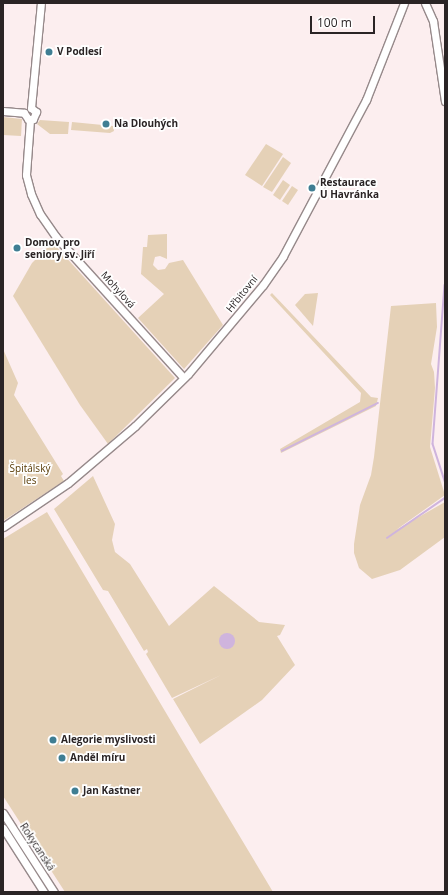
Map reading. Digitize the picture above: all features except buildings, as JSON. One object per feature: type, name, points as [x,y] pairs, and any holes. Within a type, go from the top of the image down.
[{"type":"street","points":[[3,111],[23,113],[31,108],[41,3]]},
{"type":"street","name":"Hřbitovní","points":[[3,527],[43,501],[90,465],[136,426],[184,378],[263,285],[283,256],[366,100],[404,3]]},
{"type":"street","points":[[425,3],[433,21],[445,101]]},
{"type":"street","name":"Mohylová","points":[[31,108],[36,114],[30,120],[26,175],[31,194],[40,214],[56,237],[184,378]]},
{"type":"street","points":[[23,113],[30,120]]},
{"type":"street","name":"Rokycanská","points":[[3,813],[54,892]]},
{"type":"street","name":"Rokycanská","points":[[3,828],[44,892]]},
{"type":"green space","points":[[3,117],[22,119],[21,136],[3,135]]},
{"type":"green space","points":[[40,120],[69,122],[68,134],[50,134],[37,124]]},
{"type":"green space","points":[[72,122],[113,126],[114,131],[110,133],[71,130]]},
{"type":"green space","points":[[266,144],[283,154],[262,186],[245,175]]},
{"type":"green space","points":[[283,157],[291,163],[272,192],[263,187]]},
{"type":"green space","points":[[283,180],[290,185],[280,200],[273,195]]},
{"type":"green space","points":[[292,186],[298,190],[288,205],[282,201]]},
{"type":"green space","points":[[167,234],[167,259],[160,256],[155,257],[153,265],[158,270],[165,269],[169,263],[183,260],[223,325],[184,369],[138,318],[164,294],[141,274],[143,247],[147,247],[148,235]]},
{"type":"green space","points":[[54,244],[175,378],[108,444],[80,405],[13,296],[32,263],[50,245]]},
{"type":"green space","points":[[272,293],[371,397],[378,398],[376,406],[281,453],[280,449],[360,402],[361,393],[270,295]]},
{"type":"green space","points":[[318,293],[313,326],[295,305],[305,294]]},
{"type":"green space","points":[[436,303],[437,327],[431,364],[434,372],[435,388],[430,447],[445,495],[396,530],[445,502],[445,537],[400,570],[372,579],[359,568],[354,553],[354,544],[360,505],[371,475],[374,457],[391,306]]},
{"type":"green space","name":"Špitálský les","points":[[3,349],[18,383],[14,395],[63,474],[61,476],[64,481],[3,521]]},
{"type":"green space","points":[[93,476],[115,524],[112,540],[115,552],[130,564],[169,626],[214,586],[259,622],[285,625],[280,635],[277,636],[295,665],[262,700],[200,744],[173,699],[221,675],[172,698],[146,654],[148,652],[147,649],[144,651],[108,591],[103,590],[54,509]]},
{"type":"green space","points":[[47,512],[273,892],[65,892],[3,796],[3,539]]},
{"type":"shaded area","points":[[227,633],[233,635],[235,641],[233,647],[227,649],[221,647],[219,641],[221,635]]},
{"type":"waterway","points":[[445,285],[433,444],[445,481]]},
{"type":"waterway","points":[[282,451],[378,403]]},
{"type":"waterway","points":[[387,538],[445,498]]},
{"type":"place","name":"V Podlesí","points":[[49,52]]},
{"type":"place","name":"Na Dlouhých","points":[[106,124]]},
{"type":"place","name":"Restaurace U Havránka","points":[[312,188]]},
{"type":"place","name":"Domov pro seniory sv. Jiří","points":[[17,248]]},
{"type":"place","name":"Alegorie myslivosti","points":[[53,740]]},
{"type":"place","name":"Anděl míru","points":[[62,758]]},
{"type":"place","name":"Jan Kastner","points":[[75,791]]}]
